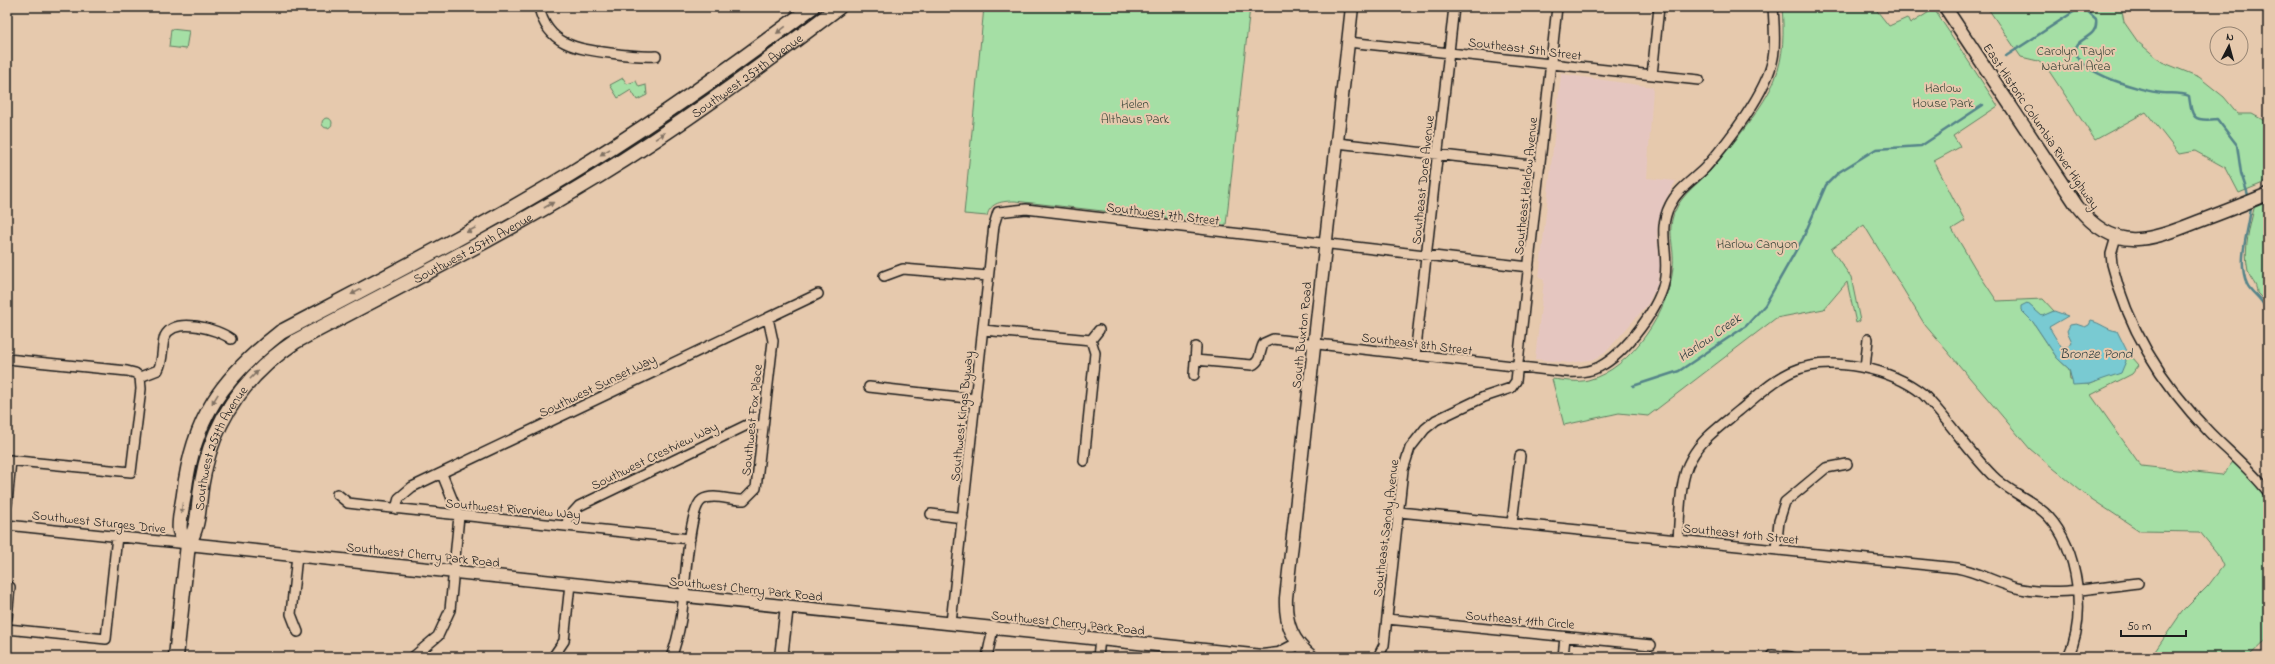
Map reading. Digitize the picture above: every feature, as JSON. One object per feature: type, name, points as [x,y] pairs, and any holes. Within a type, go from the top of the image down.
[{"type":"main road","name":"Southwest 257th Avenue","points":[[188,544],[180,531],[187,471],[196,439],[203,420],[220,390],[254,353],[280,332],[505,212],[570,174],[696,92],[812,7]]},
{"type":"main road","name":"Southwest 257th Avenue","points":[[176,657],[188,544],[195,532],[205,466],[220,422],[239,392],[267,362],[296,341],[515,224],[594,178],[726,91],[839,7]]},
{"type":"street","points":[[538,7],[547,27],[560,41],[568,45],[586,50],[642,57],[656,56]]},
{"type":"street","name":"South Buxton Road","points":[[1312,657],[1293,638],[1287,620],[1286,598],[1352,7]]},
{"type":"street","name":"Southeast Dora Avenue","points":[[1415,356],[1454,7]]},
{"type":"street","name":"Southeast Harlow Avenue","points":[[1517,367],[1557,7]]},
{"type":"street","points":[[1652,75],[1659,7]]},
{"type":"street","points":[[1517,367],[1572,373],[1598,367],[1621,348],[1651,314],[1660,298],[1666,276],[1662,230],[1666,212],[1677,194],[1703,170],[1719,150],[1765,84],[1773,58],[1773,7]]},
{"type":"street","name":"East Historic Columbia River Highway","points":[[1945,7],[2081,211],[2094,225],[2116,237],[2134,240],[2156,238],[2268,194]]},
{"type":"street","name":"Southeast 5th Street","points":[[1348,42],[1699,80]]},
{"type":"street","points":[[1337,143],[1540,166]]},
{"type":"street","name":"Southwest 7th Street","points":[[998,212],[1026,210],[1529,267]]},
{"type":"street","name":"Southwest Kings Byway","points":[[951,623],[994,221],[998,212]]},
{"type":"street","points":[[2116,237],[2111,254],[2112,264],[2128,316],[2137,337],[2153,363],[2195,416],[2257,478],[2268,492]]},
{"type":"street","points":[[884,276],[903,269],[988,276]]},
{"type":"street","name":"Southwest Sunset Way","points":[[396,509],[399,498],[403,493],[818,294]]},
{"type":"street","name":"Southwest Fox Place","points":[[671,657],[681,619],[694,512],[702,500],[714,498],[744,500],[754,492],[757,482],[773,341],[768,318]]},
{"type":"street","points":[[140,377],[158,370],[166,335],[178,325],[190,325],[223,335],[231,339]]},
{"type":"street","points":[[983,330],[1091,340]]},
{"type":"street","points":[[1091,340],[1098,330]]},
{"type":"street","points":[[1865,368],[1868,338]]},
{"type":"street","points":[[1084,461],[1095,352],[1091,340]]},
{"type":"street","name":"Southeast 8th Street","points":[[1195,360],[1247,366],[1256,364],[1262,346],[1268,340],[1517,367]]},
{"type":"street","points":[[1194,375],[1196,347]]},
{"type":"street","points":[[7,358],[127,371],[140,377]]},
{"type":"street","points":[[1678,540],[1687,468],[1698,448],[1711,433],[1778,380],[1795,370],[1815,365],[1865,368],[1898,377],[1923,394],[1997,480],[2047,515],[2059,530],[2067,545],[2074,564],[2077,590],[2076,632],[2068,657]]},
{"type":"street","name":"Southeast Sandy Avenue","points":[[1378,657],[1384,645],[1406,458],[1418,436],[1436,420],[1484,397],[1512,388],[1515,385],[1517,367]]},
{"type":"street","points":[[7,504],[9,460],[131,472],[141,389],[140,377]]},
{"type":"street","points":[[869,387],[976,398]]},
{"type":"street","name":"Southwest Crestview Way","points":[[566,526],[568,517],[579,506],[747,425],[763,426]]},
{"type":"street","points":[[1512,523],[1520,456]]},
{"type":"street","points":[[1776,549],[1779,521],[1785,502],[1826,468],[1847,464]]},
{"type":"street","points":[[413,657],[433,642],[445,625],[450,610],[459,516],[442,474]]},
{"type":"street","name":"Southwest Riverview Way","points":[[337,494],[348,503],[459,516],[690,539]]},
{"type":"street","name":"Southeast 10th Street","points":[[1399,512],[1957,568],[1972,571],[2020,589],[2037,592],[2077,590],[2138,583]]},
{"type":"street","points":[[932,514],[963,518]]},
{"type":"street","name":"Southwest Sturges Drive","points":[[7,525],[188,544]]},
{"type":"street","points":[[7,629],[106,639],[117,536]]},
{"type":"street","name":"Southwest Cherry Park Road","points":[[188,544],[951,623],[1100,639],[1227,655],[1271,656],[1286,652],[1298,644]]},
{"type":"street","points":[[297,555],[291,614],[298,632]]},
{"type":"street","points":[[553,657],[564,641],[570,584]]},
{"type":"street","points":[[7,618],[10,586]]},
{"type":"street","points":[[781,657],[787,606]]},
{"type":"street","name":"Southeast 11th Circle","points":[[1387,619],[1651,645]]},
{"type":"street","points":[[987,657],[993,628]]},
{"type":"street","points":[[1563,657],[1565,637]]},
{"type":"street","points":[[1098,657],[1100,639]]},
{"type":"street","points":[[1772,655],[1791,657]]},
{"type":"shaded area","points":[[1561,74],[1653,87],[1647,178],[1676,181],[1663,204],[1658,221],[1657,236],[1660,266],[1657,285],[1648,304],[1606,352],[1596,359],[1570,363],[1535,359],[1544,280],[1539,278]]},
{"type":"green space","name":"Helen Althaus Park","points":[[984,7],[1250,7],[1226,225],[1015,201],[1006,201],[994,205],[987,216],[964,214]]},
{"type":"green space","points":[[1782,7],[1874,7],[1889,26],[1907,18],[1910,24],[1934,9],[1998,106],[1953,136],[1960,147],[1934,161],[1965,221],[1952,229],[1997,301],[2043,299],[2054,311],[2042,317],[2027,303],[2021,310],[2033,322],[2057,358],[2069,369],[2070,380],[2085,384],[2094,383],[2111,371],[2127,351],[2139,365],[2132,374],[2091,395],[2141,466],[2222,475],[2233,462],[2263,492],[2268,500],[2268,638],[2248,657],[2151,657],[2182,612],[2208,586],[2223,566],[2217,553],[2200,532],[2140,531],[2087,496],[2030,449],[1925,325],[1864,225],[1831,249],[1851,277],[1860,321],[1856,323],[1847,282],[1824,309],[1776,318],[1648,416],[1619,413],[1564,425],[1552,379],[1584,381],[1604,374],[1619,364],[1646,335],[1665,301],[1673,267],[1671,232],[1672,218],[1682,199],[1711,170],[1737,139],[1764,101],[1775,79],[1782,52]]},
{"type":"green space","name":"Carolyn Taylor Natural Area","points":[[1987,7],[2120,7],[2124,22],[2138,42],[2162,62],[2199,77],[2224,97],[2238,114],[2252,114],[2263,120],[2268,133],[2268,181],[2239,193],[2226,168],[2195,151],[2179,154],[2146,112],[2095,140],[2047,68],[2038,61],[2021,57]]},
{"type":"green space","points":[[171,29],[189,31],[186,49],[169,47]]},
{"type":"green space","points":[[623,78],[627,84],[636,81],[639,87],[646,85],[647,95],[637,100],[631,90],[618,98],[610,85]]},
{"type":"green space","points":[[327,118],[332,123],[327,128],[322,123]]},
{"type":"green space","points":[[2268,199],[2268,310],[2264,300],[2257,293],[2256,287],[2249,274],[2246,254],[2255,204]]},
{"type":"water","name":"Bronze Pond","points":[[2027,303],[2042,316],[2054,311],[2068,316],[2049,327],[2061,347],[2068,347],[2072,342],[2067,331],[2070,325],[2076,324],[2085,327],[2089,325],[2091,321],[2117,331],[2127,351],[2125,357],[2126,361],[2121,373],[2089,384],[2073,385],[2069,369],[2057,358],[2033,322],[2021,310],[2021,306]]},
{"type":"waterway","name":"Harlow Creek","points":[[2006,56],[2081,7]]},
{"type":"waterway","points":[[2083,7],[2096,19],[2096,26],[2094,31],[2078,43],[2076,47],[2076,52],[2080,60],[2100,74],[2127,85],[2153,92],[2189,96],[2191,109],[2195,116],[2202,120],[2217,119],[2237,145],[2241,173],[2249,198]]},
{"type":"waterway","name":"Harlow Creek","points":[[1633,386],[1679,371],[1746,326],[1765,305],[1803,238],[1826,185],[1839,172],[1876,149],[1921,146],[1983,105]]},
{"type":"waterway","points":[[2251,205],[2244,244],[2244,274],[2247,284],[2264,304],[2267,318],[2266,340],[2268,350]]},
{"type":"park label","name":"Harlow House Park","points":[[1943,94]]},
{"type":"park label","name":"Harlow Canyon","points":[[1757,243]]}]
